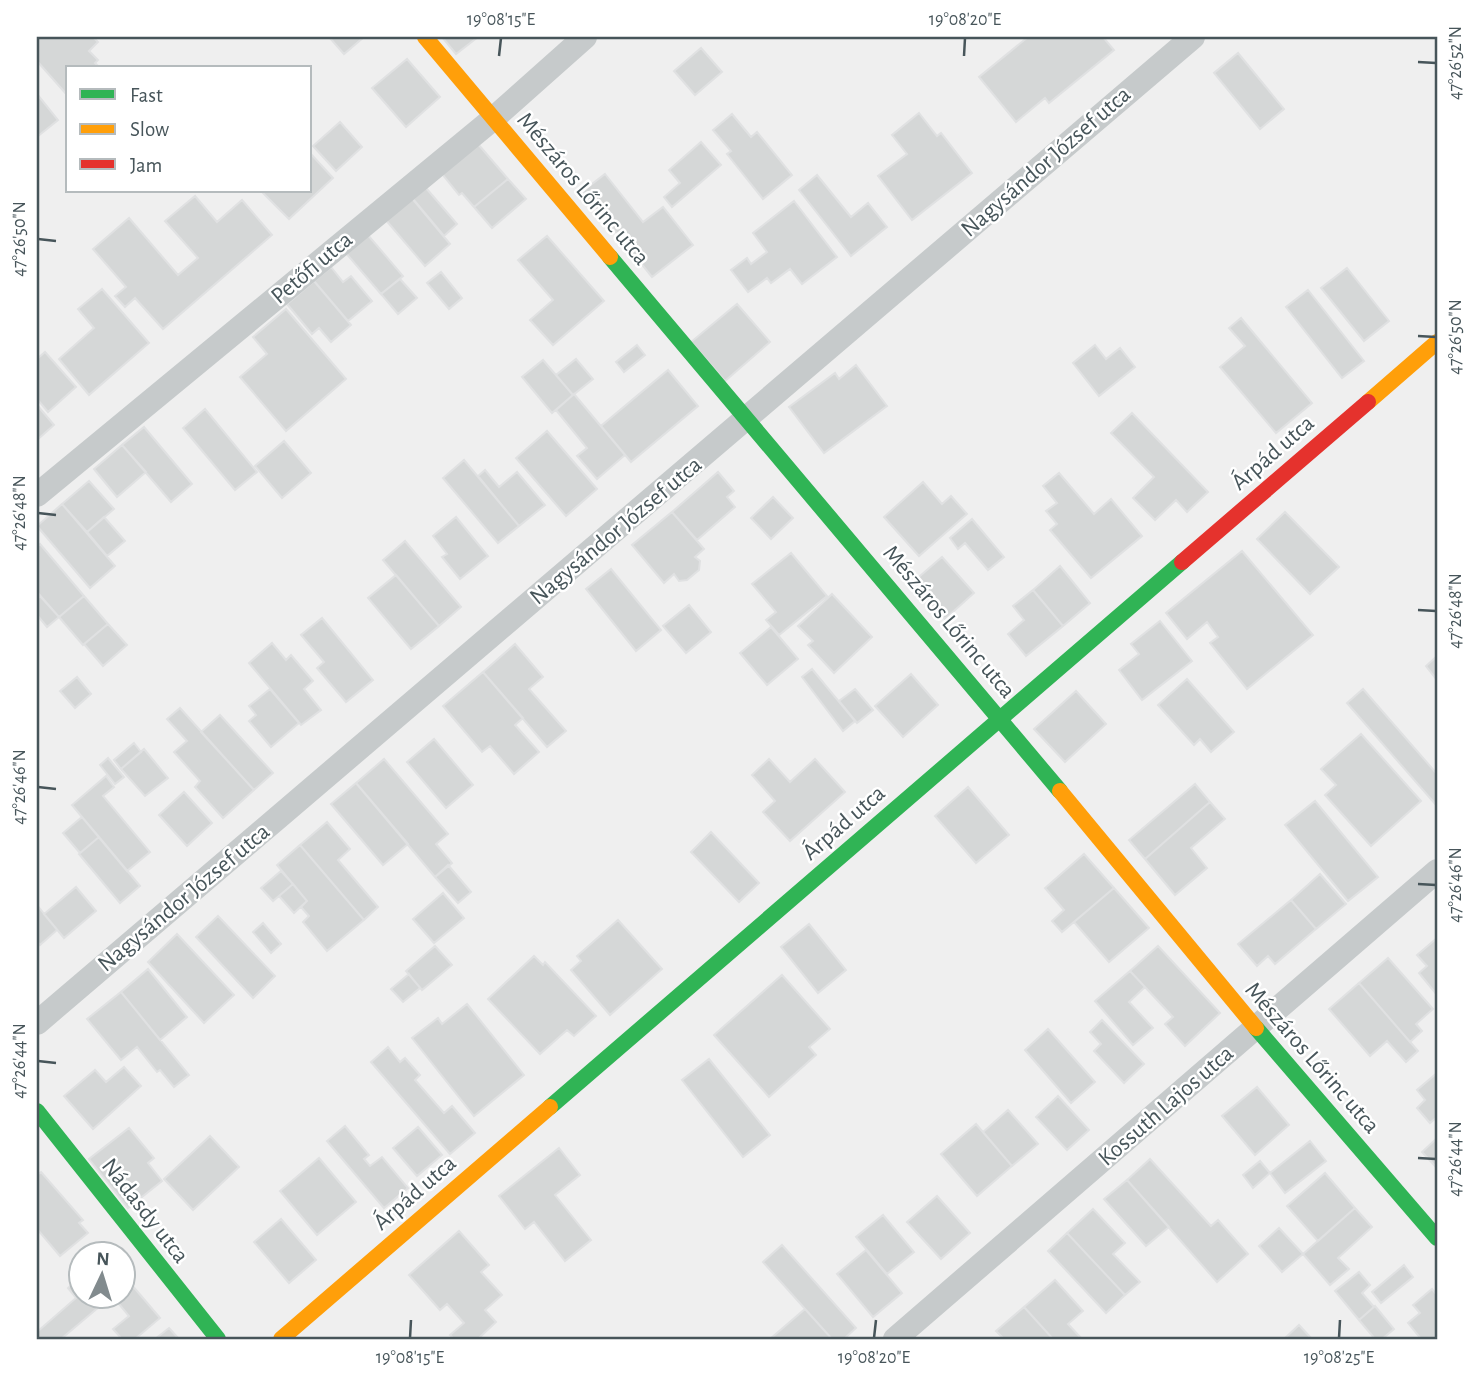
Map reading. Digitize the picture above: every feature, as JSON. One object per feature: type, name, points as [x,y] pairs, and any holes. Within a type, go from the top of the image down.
[{"type":"street","name":"Mészáros Lőrinc utca","points":[[425,37],[1000,718],[1256,1028],[1437,1238]]},
{"type":"street","name":"Petőfi utca","points":[[37,495],[494,118],[585,37]]},
{"type":"street","name":"Nagysándor József utca","points":[[37,1023],[1193,37]]},
{"type":"street","name":"Árpád utca","points":[[281,1339],[1437,342]]},
{"type":"street","name":"Kossuth Lajos utca","points":[[895,1339],[1437,871]]},
{"type":"street","name":"Nádasdy utca","points":[[37,1111],[218,1339]]},
{"type":"building","points":[[37,37],[93,37],[98,42],[89,51],[98,60],[95,63],[98,66],[66,66],[66,94],[37,61]]},
{"type":"building","points":[[329,37],[364,37],[344,54]]},
{"type":"building","points":[[442,37],[478,37],[456,54]]},
{"type":"building","points":[[1028,37],[1103,37],[1114,50],[1049,103],[1045,98],[1016,122],[979,77]]},
{"type":"building","points":[[701,48],[722,72],[695,95],[674,71]]},
{"type":"building","points":[[1238,53],[1284,109],[1260,129],[1214,73]]},
{"type":"building","points":[[407,59],[440,97],[406,127],[372,88]]},
{"type":"building","points":[[37,94],[58,120],[37,137]]},
{"type":"building","points":[[919,113],[937,136],[941,133],[972,173],[912,220],[878,176],[907,154],[892,135]]},
{"type":"building","points":[[732,114],[751,137],[757,132],[792,175],[763,199],[727,154],[731,151],[713,130]]},
{"type":"building","points":[[340,122],[362,147],[336,171],[313,146]]},
{"type":"building","points":[[701,142],[721,165],[672,207],[664,197],[680,183],[669,170]]},
{"type":"building","points":[[478,144],[508,179],[474,207],[462,193],[459,195],[442,174]]},
{"type":"building","points":[[312,155],[333,178],[289,219],[262,192],[312,192]]},
{"type":"building","points":[[605,174],[643,222],[663,207],[693,245],[652,277],[583,191]]},
{"type":"building","points":[[817,175],[851,217],[868,203],[887,227],[851,256],[799,190]]},
{"type":"building","points":[[508,179],[526,199],[492,228],[474,207]]},
{"type":"building","points":[[426,188],[457,224],[444,236],[413,199]]},
{"type":"building","points":[[195,196],[217,222],[242,200],[272,235],[163,329],[135,298],[125,307],[115,296],[126,287],[93,249],[129,218],[178,275],[198,258],[165,221]]},
{"type":"building","points":[[411,197],[450,244],[425,266],[385,219]]},
{"type":"building","points":[[794,201],[837,257],[802,284],[790,269],[771,283],[767,278],[748,292],[731,270],[747,258],[751,264],[767,252],[753,233]]},
{"type":"building","points":[[367,234],[403,276],[381,294],[345,252]]},
{"type":"building","points":[[547,236],[604,301],[553,345],[530,320],[553,300],[518,260]]},
{"type":"building","points":[[331,267],[343,282],[351,276],[372,301],[348,321],[314,281]]},
{"type":"building","points":[[1347,268],[1389,321],[1364,341],[1321,288]]},
{"type":"building","points":[[441,272],[462,298],[449,309],[427,283]]},
{"type":"building","points":[[400,279],[417,298],[398,314],[381,294]]},
{"type":"building","points":[[314,281],[351,325],[331,342],[319,328],[312,334],[287,304]]},
{"type":"building","points":[[102,289],[149,343],[89,395],[59,359],[94,328],[78,309]]},
{"type":"building","points":[[1308,290],[1364,361],[1342,378],[1286,307]]},
{"type":"building","points":[[737,304],[770,342],[725,381],[691,342]]},
{"type":"building","points":[[286,309],[346,379],[286,431],[240,377],[267,354],[253,337]]},
{"type":"building","points":[[1241,318],[1312,403],[1276,433],[1220,367],[1245,346],[1229,328]]},
{"type":"building","points":[[637,345],[645,355],[624,372],[616,362]]},
{"type":"building","points":[[1095,345],[1106,359],[1120,348],[1135,367],[1099,396],[1073,363]]},
{"type":"building","points":[[45,352],[76,387],[48,412],[37,399],[37,359]]},
{"type":"building","points":[[576,359],[593,379],[573,395],[556,375]]},
{"type":"building","points":[[543,360],[573,395],[552,413],[522,377]]},
{"type":"building","points":[[856,365],[887,406],[824,453],[789,407],[835,373],[839,379]]},
{"type":"building","points":[[668,370],[698,406],[631,462],[601,426]]},
{"type":"building","points":[[574,394],[625,455],[597,479],[577,456],[587,448],[556,410]]},
{"type":"building","points":[[37,405],[54,425],[37,440]]},
{"type":"building","points":[[205,409],[257,472],[235,490],[183,428]]},
{"type":"building","points":[[1132,413],[1208,492],[1187,512],[1176,500],[1155,520],[1133,498],[1154,477],[1111,433]]},
{"type":"building","points":[[144,427],[192,484],[171,502],[122,445]]},
{"type":"building","points":[[547,431],[597,489],[566,516],[516,458]]},
{"type":"building","points":[[284,441],[311,473],[282,498],[255,466]]},
{"type":"building","points":[[122,445],[146,472],[117,497],[94,469]]},
{"type":"building","points":[[464,460],[519,526],[498,543],[443,478]]},
{"type":"building","points":[[485,470],[499,487],[517,472],[545,505],[519,526],[478,476]]},
{"type":"building","points":[[718,472],[734,491],[727,497],[735,507],[697,540],[672,512]]},
{"type":"building","points":[[1059,473],[1094,514],[1111,499],[1142,536],[1091,578],[1050,530],[1057,524],[1046,511],[1057,503],[1043,486]]},
{"type":"building","points":[[89,481],[114,509],[87,532],[62,504]]},
{"type":"building","points":[[923,482],[942,504],[951,496],[967,514],[919,556],[884,517]]},
{"type":"building","points":[[773,497],[793,518],[771,539],[751,518]]},
{"type":"building","points":[[62,504],[115,566],[90,588],[37,526]]},
{"type":"building","points":[[672,512],[704,549],[695,557],[700,561],[699,570],[687,580],[679,581],[674,574],[664,583],[632,545]]},
{"type":"building","points":[[1285,512],[1339,567],[1310,594],[1257,539]]},
{"type":"building","points":[[104,517],[125,541],[107,556],[87,532]]},
{"type":"building","points":[[456,517],[488,556],[460,579],[442,557],[447,554],[433,536]]},
{"type":"building","points":[[972,519],[1004,557],[988,570],[965,543],[958,549],[950,538]]},
{"type":"building","points":[[405,541],[461,607],[439,626],[383,560]]},
{"type":"building","points":[[40,544],[84,596],[59,617],[37,592],[37,547]]},
{"type":"building","points":[[1242,551],[1313,635],[1247,689],[1210,643],[1218,637],[1207,622],[1187,639],[1166,613]]},
{"type":"building","points":[[791,553],[827,596],[779,635],[766,620],[776,612],[752,584]]},
{"type":"building","points":[[942,557],[974,593],[945,619],[913,582]]},
{"type":"building","points":[[1060,566],[1090,603],[1063,626],[1033,590]]},
{"type":"building","points":[[611,569],[661,630],[636,651],[586,589]]},
{"type":"building","points":[[396,575],[439,626],[411,649],[368,598]]},
{"type":"building","points":[[1033,590],[1063,626],[1026,656],[1008,634],[1024,620],[1013,606]]},
{"type":"building","points":[[832,594],[872,637],[834,673],[808,645],[813,641],[798,626]]},
{"type":"building","points":[[40,596],[59,617],[47,627],[37,615],[37,599]]},
{"type":"building","points":[[84,596],[108,624],[83,645],[59,617]]},
{"type":"building","points":[[689,605],[711,632],[686,653],[663,626]]},
{"type":"building","points":[[322,618],[373,680],[346,702],[317,668],[324,662],[301,635]]},
{"type":"building","points":[[1160,621],[1192,661],[1142,700],[1119,670],[1139,654],[1131,644]]},
{"type":"building","points":[[108,624],[127,645],[103,666],[84,644]]},
{"type":"building","points":[[771,627],[798,659],[767,685],[740,653]]},
{"type":"building","points":[[272,643],[286,660],[291,655],[313,681],[304,689],[321,710],[301,725],[249,663]]},
{"type":"building","points":[[515,644],[543,677],[529,689],[566,731],[547,747],[483,672]]},
{"type":"building","points":[[1437,656],[1437,680],[1426,666]]},
{"type":"building","points":[[812,669],[855,721],[843,731],[802,677]]},
{"type":"building","points":[[483,672],[523,718],[515,725],[539,752],[514,774],[490,746],[482,752],[443,706]]},
{"type":"building","points":[[911,674],[938,705],[903,737],[875,706]]},
{"type":"building","points":[[77,677],[91,694],[75,708],[60,691]]},
{"type":"building","points":[[1187,679],[1234,732],[1211,752],[1200,739],[1194,745],[1158,705]]},
{"type":"building","points":[[270,689],[299,723],[271,747],[249,721],[256,715],[249,706]]},
{"type":"building","points":[[855,689],[873,710],[857,723],[839,701]]},
{"type":"building","points":[[1363,689],[1437,774],[1437,806],[1347,703]]},
{"type":"building","points":[[1076,691],[1106,724],[1065,762],[1034,729]]},
{"type":"building","points":[[180,708],[254,790],[223,818],[195,787],[200,781],[174,752],[187,741],[167,719]]},
{"type":"building","points":[[220,715],[273,773],[254,790],[201,732]]},
{"type":"building","points":[[1361,734],[1421,801],[1371,846],[1325,795],[1336,785],[1321,769]]},
{"type":"building","points":[[434,739],[473,785],[446,808],[407,762]]},
{"type":"building","points":[[134,743],[141,752],[121,769],[114,760]]},
{"type":"building","points":[[144,749],[168,778],[145,796],[121,769]]},
{"type":"building","points":[[108,758],[124,777],[115,784],[100,765]]},
{"type":"building","points":[[384,759],[448,834],[436,844],[452,863],[435,877],[356,783]]},
{"type":"building","points":[[769,759],[790,782],[815,759],[845,792],[790,841],[763,812],[775,801],[752,775]]},
{"type":"building","points":[[106,776],[114,787],[103,796],[150,852],[127,871],[72,805]]},
{"type":"building","points":[[356,783],[408,844],[383,865],[331,804]]},
{"type":"building","points":[[1195,784],[1210,802],[1145,859],[1129,840]]},
{"type":"building","points":[[968,787],[1009,835],[976,863],[935,816]]},
{"type":"building","points":[[184,792],[212,823],[187,846],[159,815]]},
{"type":"building","points":[[1315,801],[1378,877],[1348,901],[1285,825]]},
{"type":"building","points":[[1210,802],[1225,819],[1191,848],[1207,868],[1175,895],[1145,859]]},
{"type":"building","points":[[82,817],[99,837],[80,853],[63,833]]},
{"type":"building","points":[[327,822],[350,849],[338,860],[378,907],[364,920],[300,845]]},
{"type":"building","points":[[711,832],[759,883],[739,902],[691,852]]},
{"type":"building","points":[[99,837],[140,886],[120,903],[79,854]]},
{"type":"building","points":[[300,845],[364,920],[327,951],[303,922],[309,916],[301,907],[307,901],[277,865]]},
{"type":"building","points":[[1084,854],[1114,888],[1062,932],[1052,921],[1064,910],[1045,888]]},
{"type":"building","points":[[448,865],[471,892],[458,903],[435,877]]},
{"type":"building","points":[[281,871],[293,884],[273,901],[261,888]]},
{"type":"building","points":[[1320,874],[1346,904],[1316,929],[1291,900]]},
{"type":"building","points":[[293,884],[307,901],[294,913],[279,896]]},
{"type":"building","points":[[76,887],[96,911],[64,938],[44,914]]},
{"type":"building","points":[[1114,888],[1149,928],[1109,962],[1074,922]]},
{"type":"building","points":[[443,893],[464,918],[434,943],[413,919]]},
{"type":"building","points":[[1291,900],[1316,929],[1275,964],[1268,956],[1257,966],[1238,944]]},
{"type":"building","points":[[37,905],[57,930],[40,945],[37,941]]},
{"type":"building","points":[[218,916],[275,976],[253,998],[196,937]]},
{"type":"building","points":[[618,920],[662,969],[610,1015],[571,970],[581,961],[577,956]]},
{"type":"building","points":[[263,923],[281,944],[271,953],[253,932]]},
{"type":"building","points":[[809,924],[846,970],[818,993],[781,947]]},
{"type":"building","points":[[177,934],[234,995],[204,1023],[148,962]]},
{"type":"building","points":[[1437,938],[1437,995],[1419,973],[1427,966],[1417,955]]},
{"type":"building","points":[[435,946],[452,965],[422,990],[406,971]]},
{"type":"building","points":[[1158,946],[1220,1013],[1185,1046],[1165,1024],[1173,1017],[1130,971]]},
{"type":"building","points":[[534,956],[543,965],[545,962],[596,1016],[574,1036],[567,1030],[540,1054],[488,999]]},
{"type":"building","points":[[1388,958],[1433,1009],[1416,1024],[1422,1031],[1410,1042],[1359,983]]},
{"type":"building","points":[[148,969],[187,1017],[160,1040],[121,992]]},
{"type":"building","points":[[1130,971],[1145,987],[1129,1002],[1153,1028],[1133,1045],[1095,1001]]},
{"type":"building","points":[[409,974],[420,988],[403,1002],[391,989]]},
{"type":"building","points":[[782,975],[830,1029],[809,1047],[816,1055],[769,1097],[714,1035]]},
{"type":"building","points":[[1359,983],[1418,1051],[1406,1062],[1387,1041],[1370,1056],[1329,1009]]},
{"type":"building","points":[[121,992],[189,1075],[174,1087],[160,1070],[157,1072],[137,1047],[121,1060],[87,1019]]},
{"type":"building","points":[[467,1004],[524,1075],[474,1116],[412,1038],[438,1018],[442,1024]]},
{"type":"building","points":[[1102,1020],[1144,1064],[1124,1083],[1094,1051],[1101,1044],[1090,1032]]},
{"type":"building","points":[[1048,1029],[1095,1082],[1071,1103],[1025,1050]]},
{"type":"building","points":[[388,1047],[400,1062],[405,1058],[420,1075],[415,1080],[444,1113],[452,1106],[475,1133],[450,1154],[371,1062]]},
{"type":"building","points":[[709,1059],[770,1135],[743,1157],[682,1080]]},
{"type":"building","points":[[124,1067],[141,1086],[93,1129],[64,1096],[95,1070],[106,1082]]},
{"type":"building","points":[[1437,1073],[1437,1117],[1430,1123],[1417,1108],[1425,1100],[1417,1090]]},
{"type":"building","points":[[1257,1087],[1289,1125],[1255,1155],[1222,1116]]},
{"type":"building","points":[[1058,1096],[1089,1130],[1067,1150],[1036,1117]]},
{"type":"building","points":[[1008,1110],[1038,1144],[1012,1166],[983,1132]]},
{"type":"building","points":[[976,1124],[1012,1166],[977,1196],[941,1154]]},
{"type":"building","points":[[345,1126],[369,1155],[364,1159],[370,1166],[382,1157],[408,1188],[384,1208],[327,1141]]},
{"type":"building","points":[[418,1127],[442,1155],[417,1176],[393,1148]]},
{"type":"building","points":[[129,1128],[154,1158],[148,1163],[162,1181],[128,1208],[89,1159]]},
{"type":"building","points":[[210,1136],[239,1167],[193,1210],[164,1179]]},
{"type":"building","points":[[1437,1138],[1437,1164],[1435,1166],[1422,1152]]},
{"type":"building","points":[[1310,1141],[1326,1161],[1285,1193],[1270,1173]]},
{"type":"building","points":[[559,1148],[580,1175],[555,1195],[591,1240],[565,1261],[534,1222],[525,1229],[499,1196]]},
{"type":"building","points":[[319,1158],[356,1202],[317,1235],[280,1191]]},
{"type":"building","points":[[1150,1159],[1211,1226],[1218,1220],[1248,1254],[1217,1282],[1127,1180]]},
{"type":"building","points":[[1260,1161],[1270,1173],[1253,1188],[1243,1175]]},
{"type":"building","points":[[41,1172],[83,1220],[79,1223],[88,1233],[79,1240],[66,1240],[66,1251],[60,1256],[37,1229],[37,1175]]},
{"type":"building","points":[[1325,1173],[1355,1208],[1318,1241],[1287,1206]]},
{"type":"building","points":[[1127,1180],[1169,1227],[1146,1246],[1104,1199]]},
{"type":"building","points":[[937,1196],[970,1233],[941,1259],[907,1222]]},
{"type":"building","points":[[1355,1208],[1372,1227],[1338,1258],[1349,1269],[1330,1285],[1303,1254]]},
{"type":"building","points":[[1093,1209],[1125,1243],[1113,1254],[1140,1282],[1125,1295],[1067,1233]]},
{"type":"building","points":[[883,1215],[914,1252],[887,1274],[856,1237]]},
{"type":"building","points":[[281,1219],[316,1260],[289,1283],[254,1242]]},
{"type":"building","points":[[1279,1228],[1303,1254],[1282,1272],[1259,1246]]},
{"type":"building","points":[[459,1231],[489,1265],[481,1272],[502,1295],[485,1310],[496,1322],[480,1339],[454,1339],[450,1335],[464,1323],[447,1304],[440,1310],[409,1275]]},
{"type":"building","points":[[1067,1233],[1125,1295],[1106,1313],[1048,1251]]},
{"type":"building","points":[[782,1245],[856,1328],[844,1339],[832,1339],[763,1262]]},
{"type":"building","points":[[866,1250],[902,1293],[873,1317],[837,1274]]},
{"type":"building","points":[[1404,1265],[1413,1277],[1381,1303],[1372,1292]]},
{"type":"building","points":[[1359,1272],[1370,1285],[1362,1293],[1374,1307],[1359,1320],[1335,1291]]},
{"type":"building","points":[[1055,1280],[1083,1311],[1068,1324],[1082,1339],[1053,1339],[1024,1307]]},
{"type":"building","points":[[1432,1289],[1437,1295],[1437,1339],[1421,1339],[1408,1323],[1420,1313],[1413,1305]]},
{"type":"building","points":[[136,1290],[160,1318],[135,1339],[122,1339],[113,1329],[129,1316],[124,1310],[136,1310]]},
{"type":"building","points":[[1375,1306],[1394,1329],[1382,1339],[1375,1339],[1359,1320]]},
{"type":"building","points":[[66,1307],[66,1310],[95,1310],[61,1339],[37,1339],[37,1332]]},
{"type":"building","points":[[1024,1307],[1053,1339],[1004,1339],[996,1331]]},
{"type":"building","points":[[805,1309],[832,1339],[770,1339]]},
{"type":"building","points":[[1299,1325],[1312,1339],[1284,1339]]},
{"type":"building","points":[[169,1328],[179,1339],[155,1339]]},
{"type":"traffic: fast","points":[[610,257],[1060,791]]},
{"type":"traffic: fast","points":[[550,1107],[1182,562]]},
{"type":"traffic: fast","points":[[1256,1028],[1437,1238]]},
{"type":"traffic: fast","points":[[37,1111],[218,1339]]},
{"type":"traffic: slow","points":[[425,37],[610,257]]},
{"type":"traffic: slow","points":[[1368,402],[1437,342]]},
{"type":"traffic: slow","points":[[1060,791],[1256,1028]]},
{"type":"traffic: slow","points":[[281,1339],[550,1107]]},
{"type":"traffic: jam","points":[[1182,562],[1368,402]]}]
